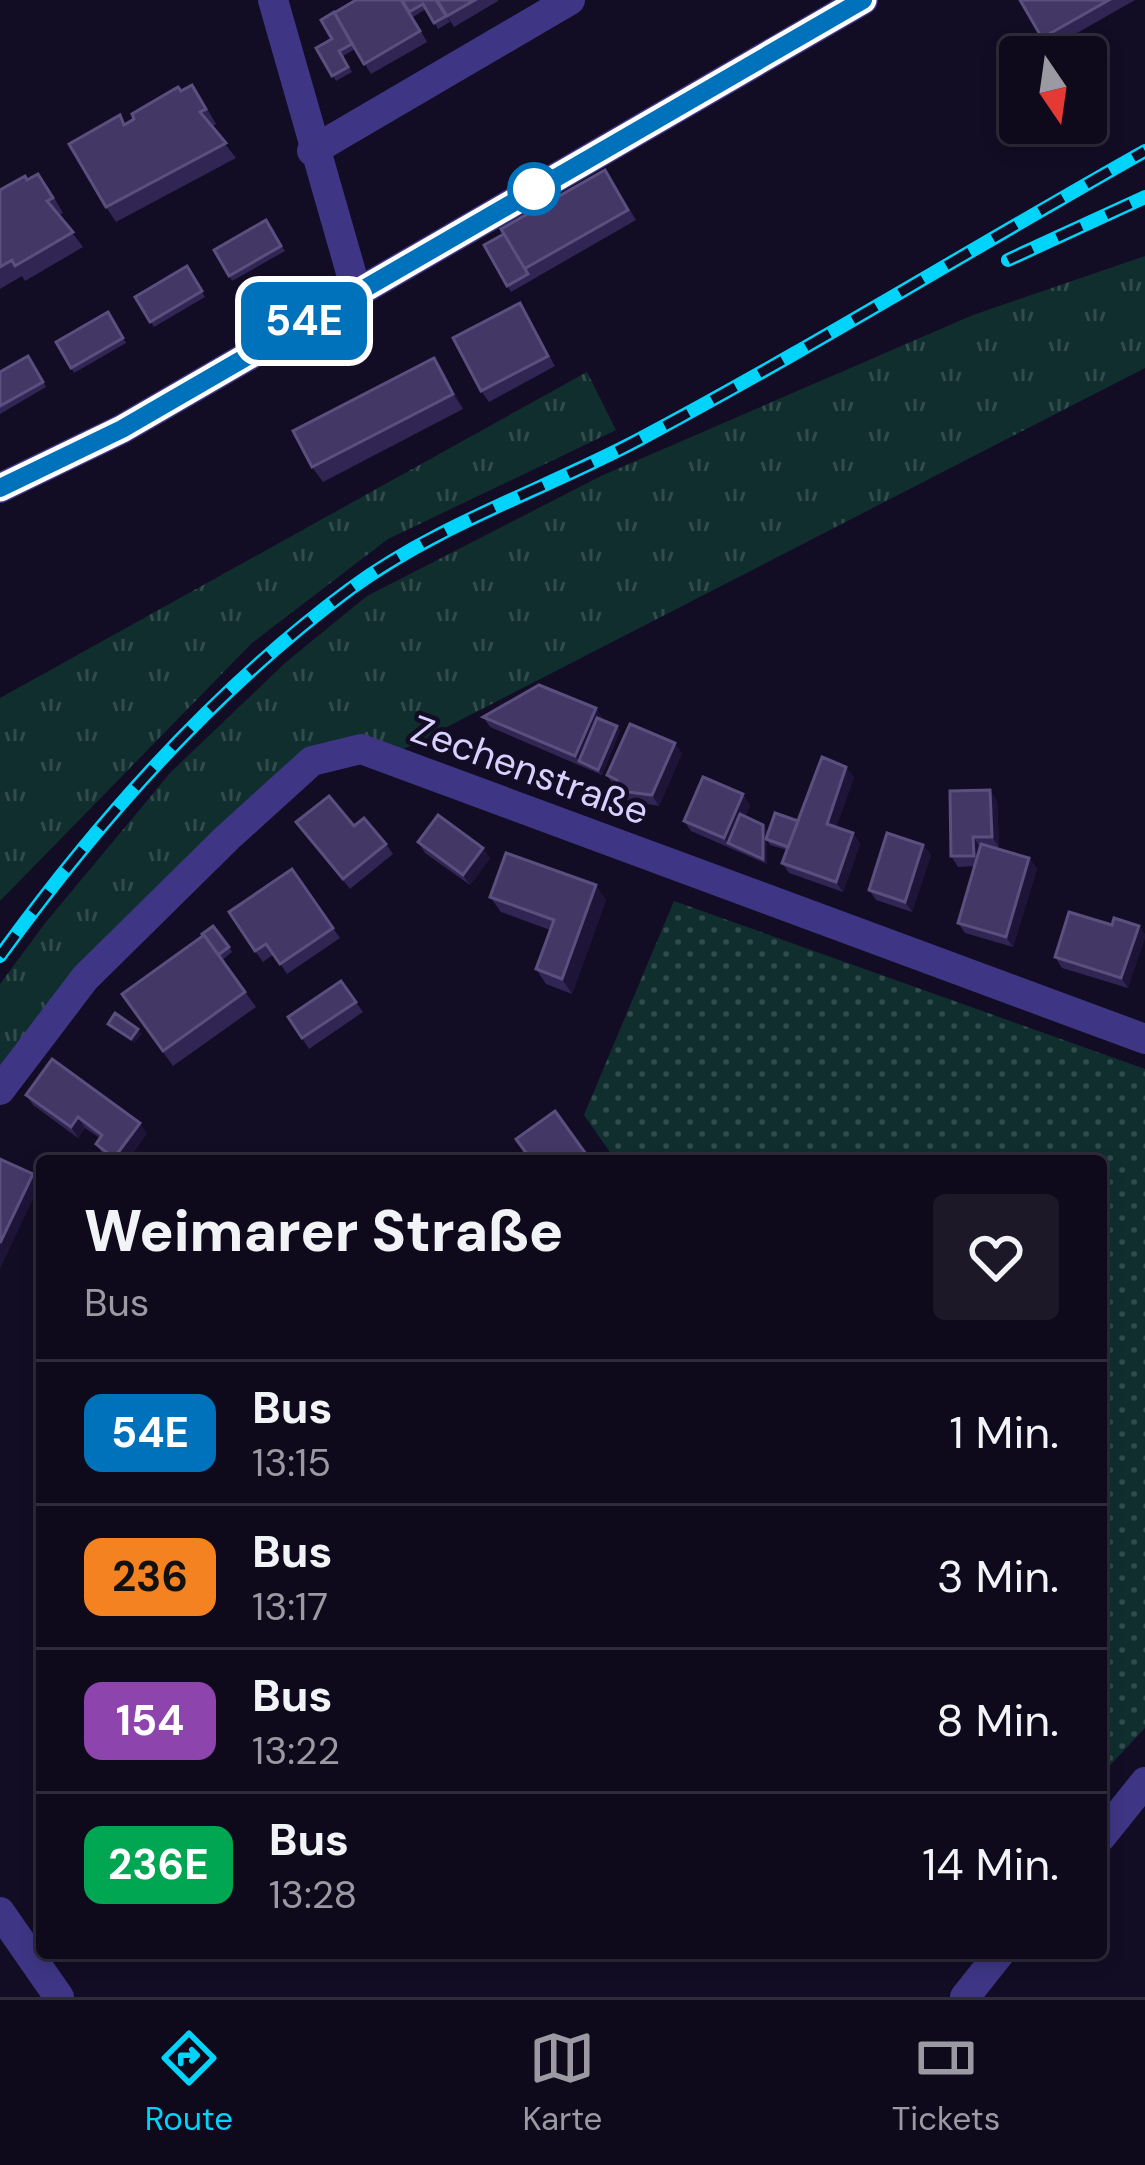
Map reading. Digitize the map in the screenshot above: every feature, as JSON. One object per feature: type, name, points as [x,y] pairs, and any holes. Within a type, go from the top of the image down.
[{"type":"street","points":[[273,0],[312,151],[356,290]]},
{"type":"street","points":[[312,151],[570,0]]},
{"type":"street","points":[[0,488],[122,429],[862,0]]},
{"type":"street","name":"Zechenstraße","points":[[0,1090],[85,978],[228,837],[312,761],[361,749],[1145,1039]]},
{"type":"street","points":[[1107,1830],[1145,1782]]},
{"type":"street","points":[[0,1912],[59,1997]]},
{"type":"street","points":[[965,1997],[995,1959]]},
{"type":"green space","points":[[1145,256],[1145,368],[410,746],[384,757],[312,761],[85,978],[0,1090],[0,984],[46,922],[171,772],[285,663],[367,596],[601,476],[973,315]]},
{"type":"green space","points":[[587,372],[616,430],[388,539],[252,643],[0,901],[0,698]]},
{"type":"green space","points":[[674,901],[1145,1069],[1145,1728],[1107,1769],[1107,1155],[612,1155],[584,1115]]},
{"type":"building","points":[[356,0],[401,0],[420,31],[364,64],[334,13]]},
{"type":"building","points":[[402,0],[436,0],[446,16],[434,23],[423,4],[409,12]]},
{"type":"building","points":[[437,0],[475,0],[447,16]]},
{"type":"building","points":[[1020,0],[1109,0],[1046,36],[1041,36]]},
{"type":"building","points":[[334,12],[352,44],[339,51],[348,67],[332,76],[316,48],[332,39],[321,20]]},
{"type":"building","points":[[192,85],[206,109],[200,112],[226,143],[106,207],[69,144],[120,115],[124,125],[134,119],[132,114],[178,87],[181,91]]},
{"type":"building","points":[[605,170],[628,210],[524,269],[501,229]]},
{"type":"building","points":[[38,174],[53,198],[47,201],[73,232],[15,266],[12,260],[0,267],[0,190]]},
{"type":"building","points":[[266,220],[281,246],[229,276],[214,250]]},
{"type":"building","points":[[504,234],[528,274],[507,286],[484,245]]},
{"type":"building","points":[[187,266],[202,291],[150,322],[135,297]]},
{"type":"building","points":[[520,303],[548,356],[481,391],[453,338]]},
{"type":"building","points":[[108,312],[123,338],[71,368],[56,342]]},
{"type":"building","points":[[28,356],[43,382],[0,406],[0,372]]},
{"type":"building","points":[[434,358],[453,394],[312,467],[293,431]]},
{"type":"building","points":[[539,685],[596,708],[575,756],[483,717]]},
{"type":"building","points":[[597,718],[617,726],[598,770],[579,761]]},
{"type":"building","points":[[630,724],[675,743],[652,795],[620,791],[617,780],[607,775]]},
{"type":"building","points":[[822,757],[846,767],[827,824],[853,833],[836,882],[782,863]]},
{"type":"building","points":[[703,777],[743,794],[724,838],[684,821]]},
{"type":"building","points":[[990,790],[992,837],[973,837],[974,856],[951,856],[950,791]]},
{"type":"building","points":[[329,796],[354,826],[364,818],[386,844],[343,879],[296,822]]},
{"type":"building","points":[[775,813],[798,821],[788,847],[766,839]]},
{"type":"building","points":[[740,814],[763,825],[763,859],[728,843]]},
{"type":"building","points":[[438,815],[483,848],[463,875],[418,842]]},
{"type":"building","points":[[887,833],[923,845],[905,902],[869,890]]},
{"type":"building","points":[[981,844],[1029,858],[1006,937],[958,923]]},
{"type":"building","points":[[506,853],[596,885],[562,979],[536,969],[554,920],[490,897]]},
{"type":"building","points":[[292,869],[333,928],[280,964],[266,944],[255,951],[229,912]]},
{"type":"building","points":[[1069,912],[1112,925],[1114,918],[1139,926],[1121,978],[1055,957]]},
{"type":"building","points":[[213,926],[229,947],[218,955],[202,934]]},
{"type":"building","points":[[204,935],[245,992],[163,1051],[122,994]]},
{"type":"building","points":[[341,981],[356,1002],[302,1038],[288,1017]]},
{"type":"building","points":[[115,1013],[138,1029],[131,1039],[108,1024]]},
{"type":"building","points":[[52,1059],[140,1123],[116,1155],[110,1155],[96,1144],[102,1135],[78,1117],[71,1127],[26,1095]]},
{"type":"building","points":[[555,1111],[587,1155],[528,1155],[516,1139]]},
{"type":"building","points":[[0,1159],[33,1174],[0,1243]]},
{"type":"railway","points":[[0,956],[77,856],[161,759],[252,670],[350,589],[455,526],[704,404],[1145,151]]},
{"type":"railway","points":[[1008,260],[1145,197]]},
{"type":"bus line","name":"54E","points":[[0,488],[122,429],[863,0]]}]
